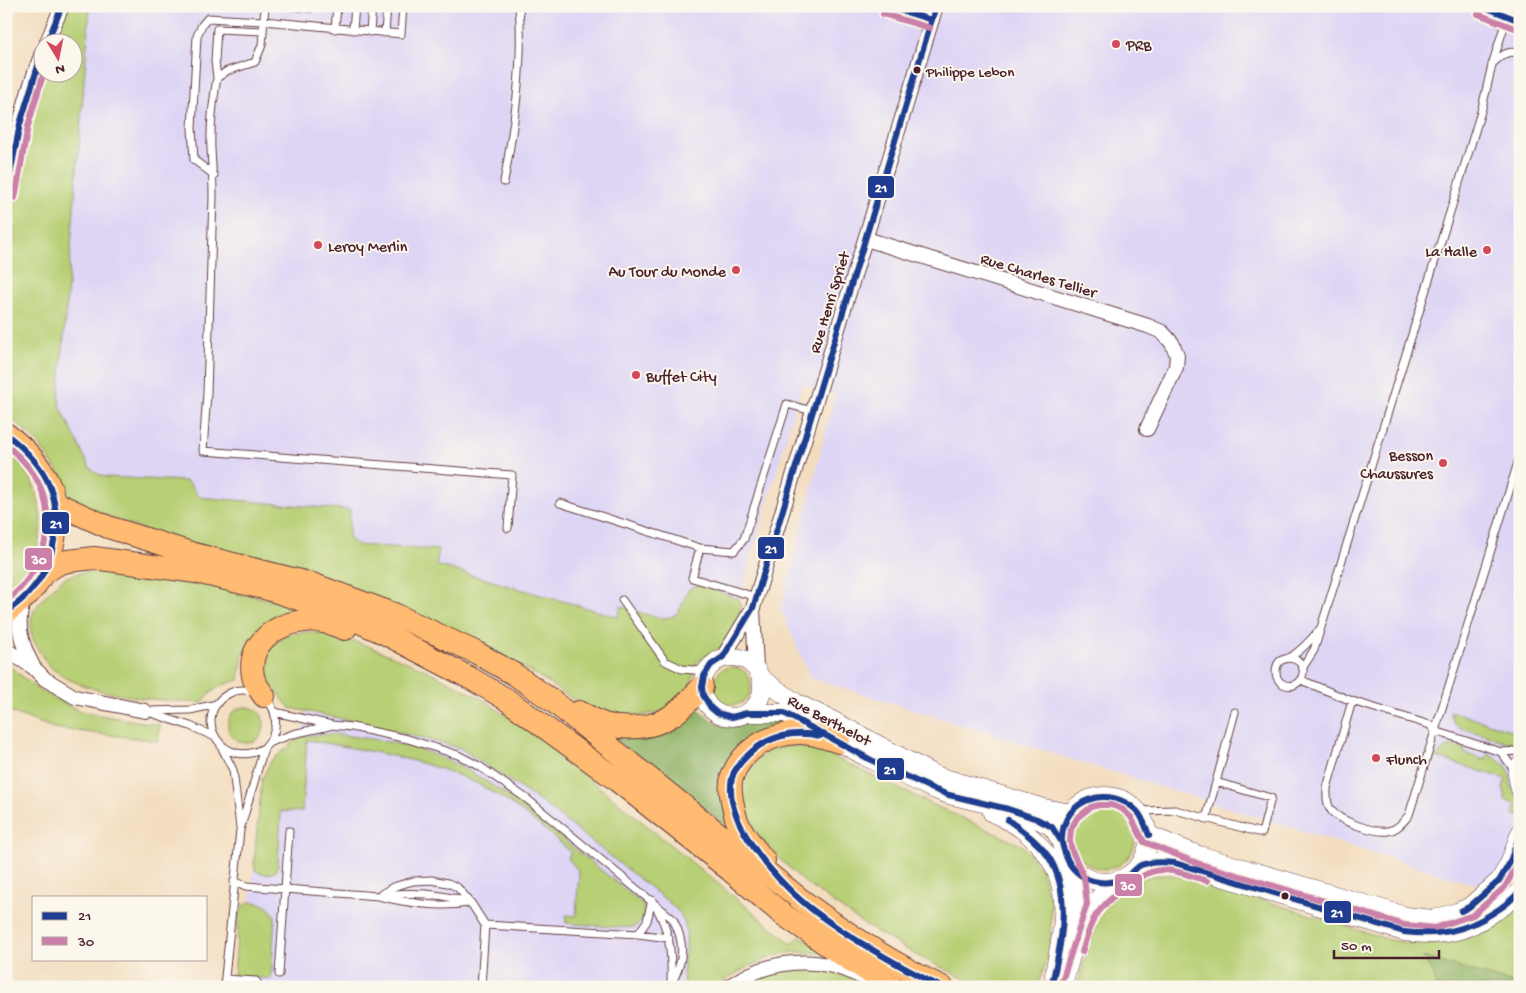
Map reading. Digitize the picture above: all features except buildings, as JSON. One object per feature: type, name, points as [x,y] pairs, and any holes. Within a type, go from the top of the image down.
[{"type":"main road","points":[[6,434],[19,444],[37,463],[50,488],[55,531],[52,548],[43,573],[25,598],[6,612]]},
{"type":"main road","points":[[53,502],[94,522],[125,533],[194,554],[312,584],[394,614],[477,653],[514,674],[554,702],[836,926],[877,952],[942,987]]},
{"type":"main road","points":[[43,573],[60,563],[94,558],[196,572],[268,589],[332,610],[384,632],[506,699],[614,778],[781,913],[893,987]]},
{"type":"main road","points":[[269,704],[253,677],[254,656],[259,643],[276,630],[304,621],[327,623],[393,644],[454,670]]},
{"type":"main road","points":[[554,702],[602,723],[622,728],[639,727],[669,718],[679,711],[704,679]]},
{"type":"main road","points":[[800,899],[763,859],[749,841],[737,820],[731,793],[732,778],[742,761],[756,746],[765,741],[798,733],[809,733],[839,742]]},
{"type":"street","points":[[51,32],[62,6]]},
{"type":"street","points":[[885,6],[932,20]]},
{"type":"street","name":"Rue Henri Spriet","points":[[754,603],[936,6]]},
{"type":"street","points":[[1481,6],[1514,19]]},
{"type":"street","points":[[6,196],[12,159],[32,82]]},
{"type":"street","name":"Rue Charles Tellier","points":[[866,239],[1148,326],[1162,332],[1172,343],[1177,355],[1176,367],[1148,429]]},
{"type":"street","points":[[25,598],[19,620],[20,636],[24,650],[33,667]]},
{"type":"street","points":[[723,658],[754,603]]},
{"type":"street","points":[[754,603],[759,673],[763,687],[758,702],[747,713],[732,717],[717,713],[706,702],[704,679],[717,661],[732,656],[741,658],[749,661],[759,673]]},
{"type":"street","points":[[6,650],[33,667],[45,679],[75,697],[145,711]]},
{"type":"street","name":"Rue Berthelot","points":[[759,673],[794,702],[935,775],[1044,808],[1070,813]]},
{"type":"street","name":"Rue Berthelot","points":[[747,713],[784,713],[871,760],[949,795],[1008,808],[1037,819],[1052,827],[1061,841]]},
{"type":"street","points":[[949,795],[1006,819],[1027,832],[1037,841],[1052,863],[1058,876],[1061,890],[1063,916],[1058,982]]},
{"type":"street","points":[[1098,796],[1113,796],[1127,801],[1138,810],[1145,822],[1148,846],[1139,866],[1109,888],[1089,910],[1058,982],[1078,902],[1075,878],[1064,854],[1061,841],[1063,826],[1070,813],[1087,799],[1098,796]]},
{"type":"street","points":[[1148,835],[1199,855],[1406,916],[1433,919],[1469,907],[1499,881],[1509,864],[1520,832]]},
{"type":"street","points":[[1139,866],[1160,861],[1175,863],[1404,932],[1426,935],[1445,934],[1466,929],[1479,923],[1520,891]]},
{"type":"street","points":[[1070,865],[1076,872],[1092,880],[1110,882],[1119,880]]},
{"type":"street","points":[[728,987],[742,977],[774,965],[804,962],[830,966],[855,973],[881,987]]},
{"type":"lane","points":[[217,78],[227,71],[255,62],[262,45],[265,6]]},
{"type":"lane","points":[[292,6],[311,8],[311,6]]},
{"type":"lane","points":[[335,28],[337,6]]},
{"type":"lane","points":[[353,30],[355,6]]},
{"type":"lane","points":[[370,32],[372,6]]},
{"type":"lane","points":[[385,33],[387,6]]},
{"type":"lane","points":[[214,175],[194,160],[192,128],[198,36],[208,18],[264,21],[401,34],[403,6]]},
{"type":"lane","points":[[504,182],[515,108],[521,35],[519,6]]},
{"type":"lane","points":[[1303,667],[1298,660],[1285,658],[1278,664],[1276,669],[1277,678],[1284,685],[1288,686],[1298,683],[1303,676],[1303,667],[1314,650],[1474,134],[1492,65],[1514,19]]},
{"type":"lane","points":[[263,31],[217,29],[215,61],[217,78],[214,95],[211,147],[214,175],[203,451],[512,475],[508,528]]},
{"type":"lane","points":[[1492,65],[1504,53],[1514,52],[1520,54]]},
{"type":"lane","points":[[560,503],[700,548],[734,551],[744,539],[787,404],[812,411]]},
{"type":"lane","points":[[1352,701],[1327,788],[1330,810],[1339,818],[1375,831],[1388,831],[1400,826],[1410,815],[1520,456]]},
{"type":"lane","points":[[700,548],[692,578],[754,603]]},
{"type":"lane","points":[[622,600],[665,661],[704,679]]},
{"type":"lane","points":[[1290,658],[1320,628]]},
{"type":"lane","points":[[1301,680],[1352,701],[1430,725],[1435,731],[1501,752],[1520,751]]},
{"type":"lane","points":[[145,711],[190,710],[216,704],[226,695],[239,690],[252,691],[269,704],[332,725],[352,727],[408,739],[458,755],[479,766],[526,799],[673,919],[680,931],[682,948],[678,972],[670,986]]},
{"type":"lane","points":[[216,704],[211,720],[215,737],[233,770],[240,830]]},
{"type":"lane","points":[[260,987],[256,981],[225,983],[240,830],[266,746],[275,732],[276,718],[269,704]]},
{"type":"lane","points":[[145,711],[190,726],[215,737]]},
{"type":"lane","points":[[1206,818],[1235,712]]},
{"type":"lane","points":[[220,744],[225,749],[238,754],[251,754],[294,734],[332,725]]},
{"type":"lane","points":[[1501,752],[1519,776]]},
{"type":"lane","points":[[1138,810],[1175,810],[1262,833],[1271,798],[1216,782]]},
{"type":"lane","points":[[279,974],[289,831]]},
{"type":"lane","points":[[378,896],[393,887],[413,882],[431,880],[448,883],[457,887],[471,903],[485,925],[481,987]]},
{"type":"lane","points":[[234,881],[246,886],[471,903]]},
{"type":"lane","points":[[638,934],[647,921],[652,900]]},
{"type":"lane","points":[[652,900],[663,919],[669,938],[670,986]]},
{"type":"lane","points":[[485,925],[638,934],[669,938]]},
{"type":"shaded area","points":[[71,6],[1520,6],[1520,872],[1473,884],[811,678],[781,610],[835,395],[802,384],[739,599],[700,585],[689,590],[679,611],[673,616],[664,618],[621,607],[619,617],[436,565],[439,550],[357,545],[349,540],[350,510],[199,497],[192,486],[186,481],[106,477],[98,474],[90,468],[6,374],[70,82],[82,82],[82,32],[71,32]]},
{"type":"shaded area","points":[[307,713],[357,722],[460,748],[541,802],[666,900],[680,914],[686,927],[687,939],[682,979],[685,987],[243,987],[262,779],[271,761],[301,736]]},
{"type":"green space","points":[[67,6],[90,6],[59,398],[61,408],[90,468],[106,477],[186,481],[192,486],[199,497],[350,510],[349,539],[357,545],[439,550],[436,565],[618,617],[621,606],[654,617],[670,617],[679,611],[689,589],[700,585],[739,599],[741,609],[728,643],[697,662],[691,684],[666,711],[619,720],[578,703],[538,676],[479,644],[159,536],[73,503],[62,488],[57,471],[39,444],[18,424],[6,416],[6,297],[15,232],[10,221],[29,114],[38,82],[82,82],[82,32],[57,32]]},
{"type":"green space","points":[[6,451],[21,465],[32,482],[38,499],[41,517],[36,552],[29,568],[6,595]]},
{"type":"green space","points":[[89,571],[175,577],[292,605],[296,610],[293,615],[243,652],[239,680],[218,688],[202,703],[125,696],[85,686],[68,679],[54,670],[43,657],[32,636],[31,618],[43,598],[63,579]]},
{"type":"green space","points":[[309,632],[330,634],[368,646],[426,670],[481,698],[544,742],[792,944],[800,936],[828,954],[787,953],[754,964],[717,987],[685,987],[683,969],[686,931],[679,912],[541,802],[460,748],[357,722],[290,708],[275,690],[265,684],[260,676],[263,653],[287,634]]},
{"type":"green space","points":[[6,663],[36,688],[81,712],[160,725],[158,741],[53,728],[6,710]]},
{"type":"green space","points":[[732,667],[739,668],[745,673],[750,679],[750,693],[745,699],[739,704],[732,705],[725,704],[719,699],[714,693],[713,686],[714,679],[719,673],[725,668]]},
{"type":"green space","points":[[246,707],[253,708],[259,712],[263,718],[263,732],[259,738],[253,742],[246,743],[239,742],[233,738],[229,732],[228,725],[229,718],[233,712],[239,708]]},
{"type":"green space","points":[[697,707],[708,718],[720,724],[733,726],[767,718],[797,727],[742,745],[732,830],[607,734]]},
{"type":"green space","points":[[1450,711],[1520,733],[1520,746],[1458,727],[1453,722]]},
{"type":"green space","points":[[332,734],[382,741],[433,754],[492,785],[528,811],[643,904],[644,915],[642,921],[633,927],[566,923],[566,915],[576,916],[579,872],[568,858],[571,852],[526,815],[491,791],[458,775],[438,768],[372,752],[307,740],[302,812],[281,811],[278,865],[275,872],[265,874],[255,870],[254,862],[262,779],[271,761],[301,736]]},
{"type":"green space","points":[[793,745],[820,750],[1023,846],[1041,869],[1051,903],[1050,951],[1037,987],[982,987],[918,956],[860,922],[803,881],[768,848],[749,822],[739,797],[744,780],[752,765],[767,751]]},
{"type":"green space","points":[[1453,746],[1465,748],[1464,753],[1485,760],[1487,754],[1505,765],[1509,770],[1512,787],[1520,800],[1520,817],[1513,814],[1516,804],[1505,801],[1503,787],[1506,779],[1436,757],[1445,748]]},
{"type":"green space","points":[[1104,807],[1116,810],[1126,816],[1132,826],[1135,838],[1132,850],[1126,860],[1116,866],[1104,869],[1092,866],[1082,860],[1076,850],[1073,838],[1076,826],[1082,816],[1092,810]]},
{"type":"green space","points":[[1153,875],[1175,875],[1234,891],[1390,940],[1410,943],[1444,944],[1459,941],[1488,930],[1520,909],[1520,987],[1077,987],[1094,932],[1110,901],[1128,886]]},
{"type":"green space","points":[[250,902],[265,905],[275,916],[271,979],[234,976],[239,913],[244,905]]},
{"type":"green space","points":[[1423,957],[1520,985],[1520,987],[1436,987],[1434,975]]},
{"type":"green space","points":[[803,967],[844,975],[867,987],[738,987],[766,974]]},
{"type":"transit line","name":"21","points":[[51,32],[62,6]]},
{"type":"transit line","name":"21","points":[[886,6],[932,20]]},
{"type":"transit line","name":"21","points":[[936,6],[753,608],[723,657],[711,665],[704,676],[703,695],[711,708],[717,713],[732,717],[747,713],[784,713],[871,760],[933,789],[949,795],[1008,809],[1037,819],[1052,827],[1061,841]]},
{"type":"transit line","name":"21","points":[[1482,6],[1520,21]]},
{"type":"transit line","name":"30","points":[[883,14],[930,28]]},
{"type":"transit line","name":"30","points":[[1478,14],[1517,29]]},
{"type":"transit line","name":"21","points":[[6,195],[20,124],[33,82]]},
{"type":"transit line","name":"30","points":[[15,198],[28,126],[41,82]]},
{"type":"transit line","name":"21","points":[[6,434],[32,457],[47,479],[54,500],[56,526],[51,554],[40,578],[32,589],[6,612]]},
{"type":"transit line","name":"30","points":[[6,445],[36,477],[46,506],[47,522],[46,537],[36,566],[18,591],[6,601]]},
{"type":"transit line","name":"21","points":[[820,736],[790,734],[772,739],[755,749],[738,766],[732,778],[731,796],[736,814],[745,833],[771,870],[814,911],[876,952],[941,987]]},
{"type":"transit line","name":"21","points":[[1149,835],[1143,819],[1137,811],[1126,803],[1114,798],[1102,797],[1090,799],[1070,813],[1064,824],[1062,842],[1073,868],[1084,878],[1093,881],[1117,881],[1145,864],[1158,862],[1175,863],[1404,932],[1439,933],[1472,925],[1497,911],[1520,891]]},
{"type":"transit line","name":"30","points":[[1060,987],[1087,904],[1084,877],[1072,851],[1070,841],[1071,829],[1077,818],[1091,807],[1111,805],[1122,809],[1131,817],[1144,842],[1197,863],[1405,925],[1435,928],[1473,915],[1505,887],[1520,860]]},
{"type":"transit line","name":"21","points":[[1008,820],[1024,832],[1048,856],[1056,871],[1060,886],[1063,920],[1051,987]]},
{"type":"transit line","name":"21","points":[[1461,911],[1469,907],[1499,881],[1509,864],[1520,834]]},
{"type":"transit line","name":"30","points":[[1082,952],[1096,915],[1108,901],[1135,880],[1153,872],[1167,870],[1207,881]]},
{"type":"place","name":"PRB","points":[[1116,44]]},
{"type":"place","name":"Philippe Lebon","points":[[917,70]]},
{"type":"place","name":"Leroy Merlin","points":[[318,245]]},
{"type":"place","name":"La Halle","points":[[1487,250]]},
{"type":"place","name":"Au Tour du Monde","points":[[736,270]]},
{"type":"place","name":"Buffet City","points":[[636,375]]},
{"type":"place","name":"Besson Chaussures","points":[[1443,463]]},
{"type":"place","name":"Flunch","points":[[1376,758]]}]
